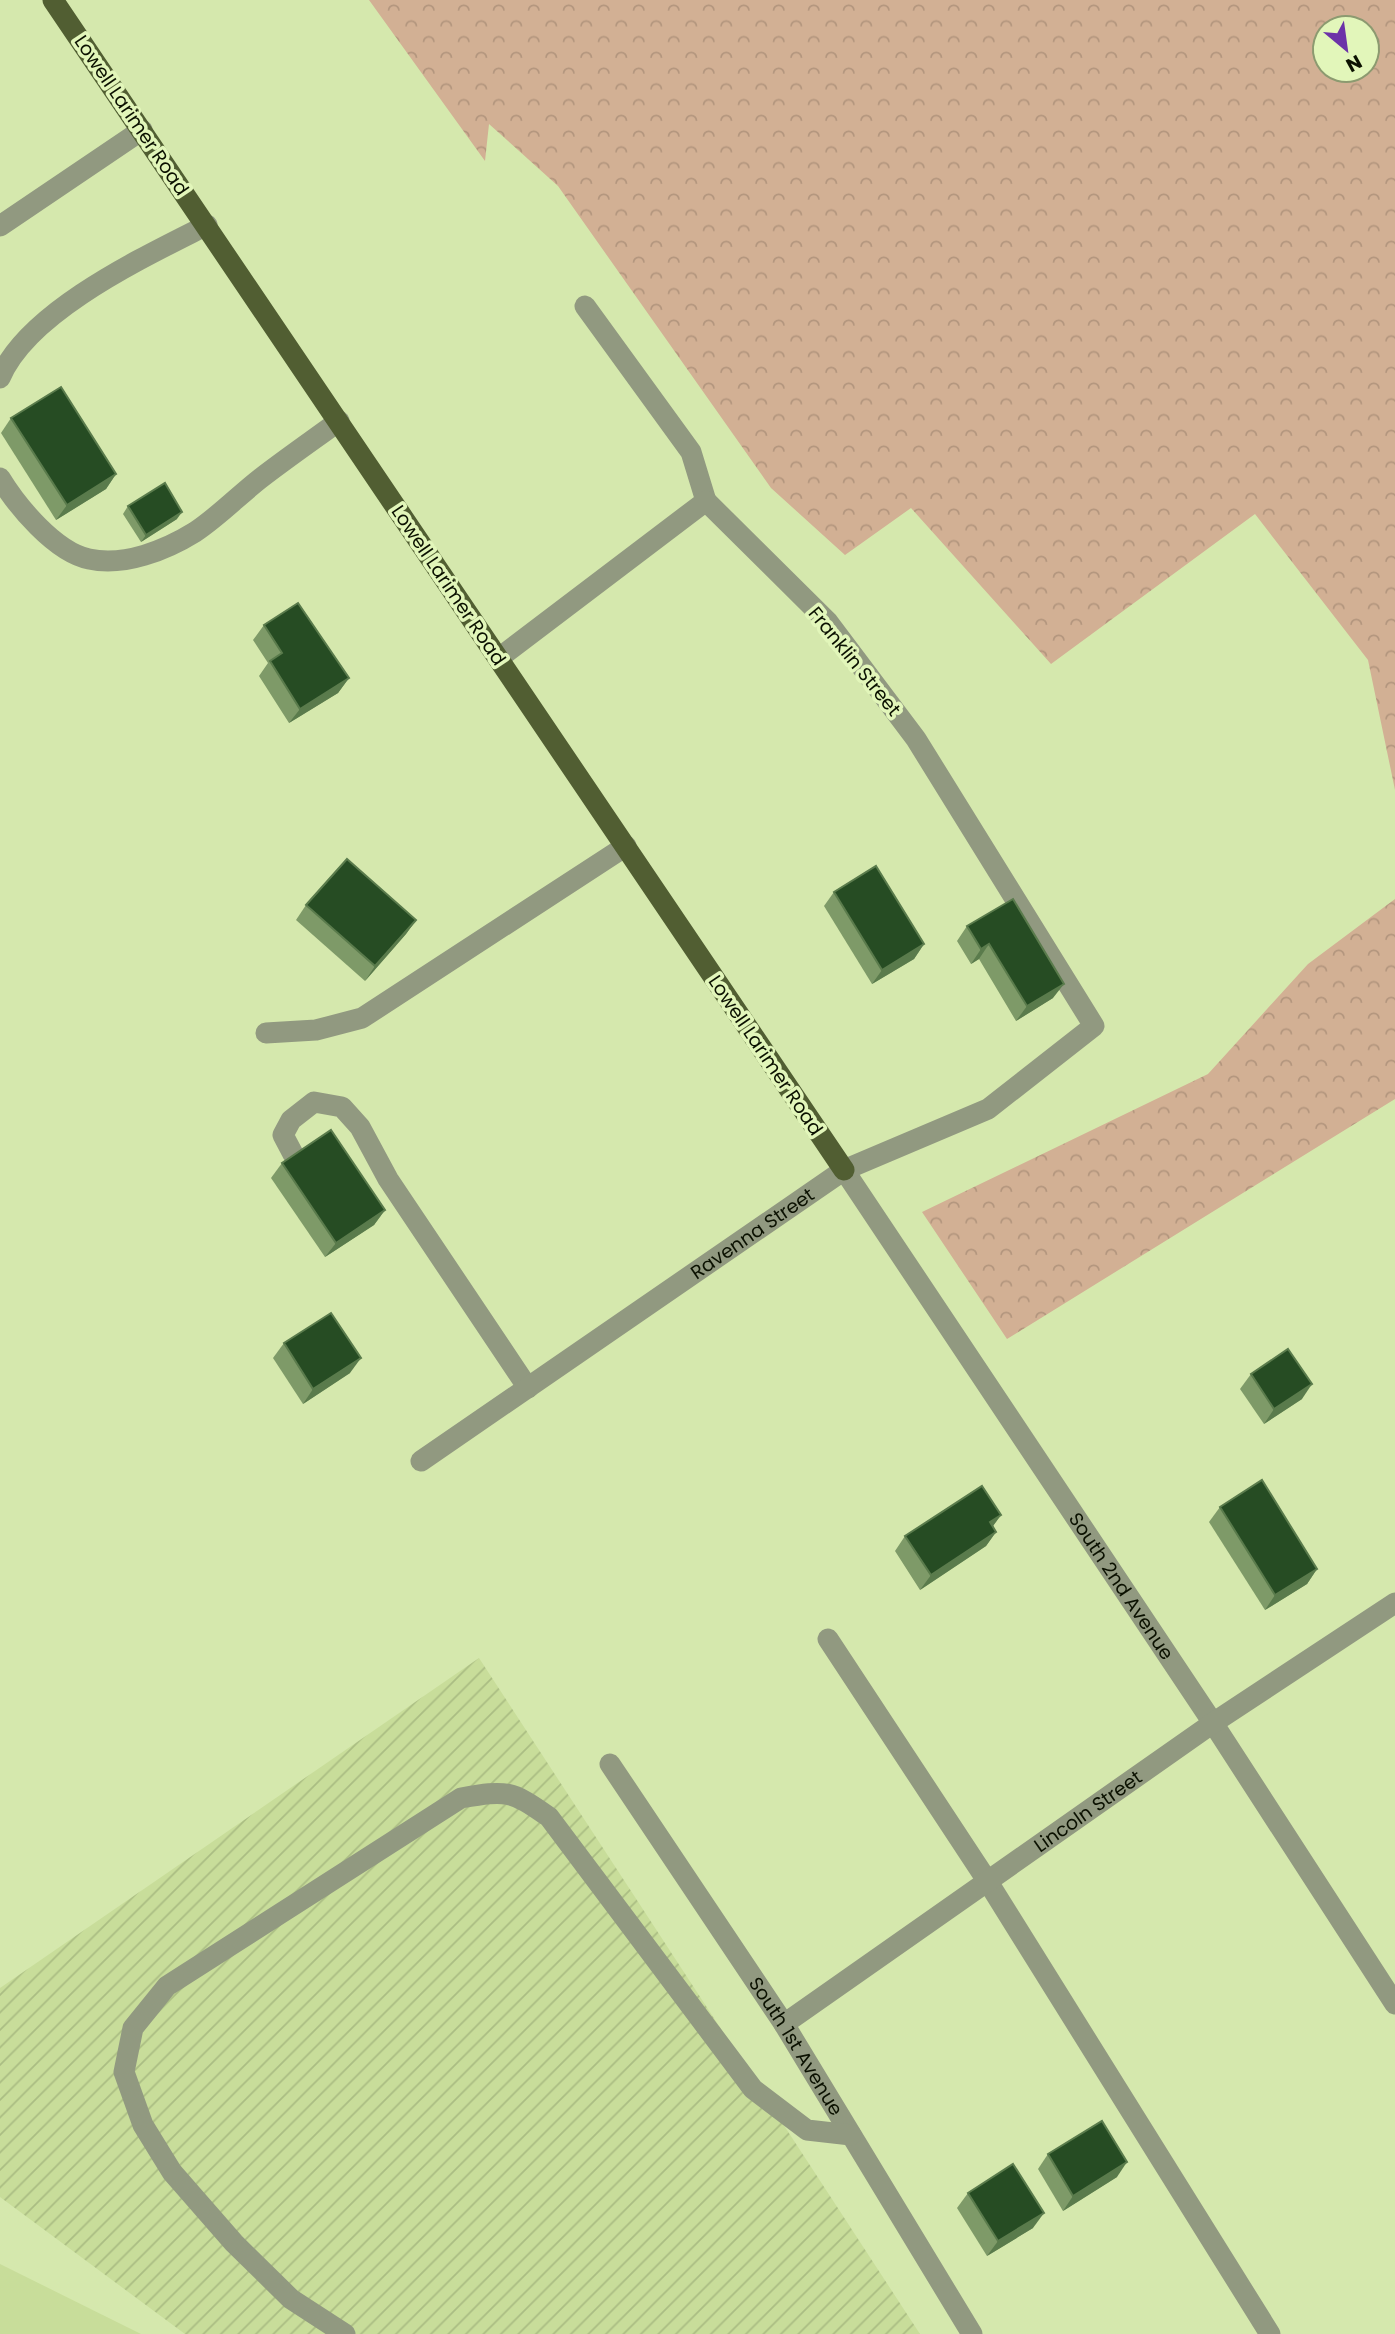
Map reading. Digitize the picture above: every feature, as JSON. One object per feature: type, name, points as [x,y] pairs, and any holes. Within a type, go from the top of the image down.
[{"type":"main road","name":"Lowell Larimer Road","points":[[53,0],[844,1170]]},
{"type":"street","points":[[0,226],[142,130]]},
{"type":"street","points":[[0,378],[37,327],[120,270],[207,225]]},
{"type":"street","points":[[499,658],[706,501],[691,452],[585,306]]},
{"type":"street","points":[[0,478],[12,498],[52,539],[88,559],[128,559],[163,549],[196,531],[339,421]]},
{"type":"street","name":"Franklin Street","points":[[706,501],[828,622],[916,739],[1094,1026]]},
{"type":"street","points":[[266,1033],[316,1030],[362,1018],[626,846]]},
{"type":"street","name":"Ravenna Street","points":[[421,1461],[844,1170],[988,1109],[1094,1026]]},
{"type":"street","points":[[293,1154],[283,1135],[291,1120],[314,1102],[342,1107],[360,1127],[388,1179],[528,1388]]},
{"type":"street","name":"South 2nd Avenue","points":[[844,1170],[1213,1723],[1395,2004]]},
{"type":"street","name":"Lincoln Street","points":[[784,2024],[1213,1723],[1395,1603]]},
{"type":"street","points":[[828,1639],[988,1882],[1270,2334]]},
{"type":"street","name":"South 1st Avenue","points":[[610,1764],[784,2024],[972,2334]]},
{"type":"street","points":[[345,2334],[291,2299],[234,2243],[172,2172],[144,2125],[124,2072],[133,2028],[167,1986],[461,1798],[488,1793],[517,1795],[549,1817],[753,2089],[807,2130],[850,2135]]},
{"type":"shaded area","points":[[479,1658],[920,2334],[185,2334],[0,2197],[0,1988]]},
{"type":"shaded area","points":[[0,2264],[141,2334],[0,2334]]},
{"type":"green space","points":[[369,0],[1395,0],[1395,790],[1368,660],[1255,514],[1051,664],[911,508],[845,555],[771,488],[558,186],[489,124],[485,161]]},
{"type":"green space","points":[[1395,899],[1395,1099],[1007,1339],[922,1212],[1208,1074],[1308,964]]},
{"type":"building","points":[[61,387],[116,474],[67,505],[11,418]]},
{"type":"building","points":[[165,483],[182,512],[146,535],[128,506]]},
{"type":"building","points":[[298,603],[349,678],[300,709],[270,661],[282,653],[264,625]]},
{"type":"building","points":[[347,859],[416,920],[375,966],[306,905]]},
{"type":"building","points":[[876,866],[924,944],[882,970],[834,892]]},
{"type":"building","points":[[1013,899],[1064,984],[1027,1006],[989,944],[981,949],[967,926]]},
{"type":"building","points":[[331,1130],[385,1210],[336,1243],[282,1163]]},
{"type":"building","points":[[331,1313],[361,1358],[313,1389],[284,1343]]},
{"type":"building","points":[[1288,1349],[1312,1384],[1274,1409],[1251,1374]]},
{"type":"building","points":[[1262,1480],[1317,1569],[1275,1595],[1220,1507]]},
{"type":"building","points":[[982,1486],[1001,1515],[990,1522],[996,1532],[931,1575],[905,1536]]},
{"type":"building","points":[[1102,2121],[1127,2162],[1073,2196],[1048,2154]]},
{"type":"building","points":[[1013,2164],[1044,2213],[998,2241],[968,2193]]}]
